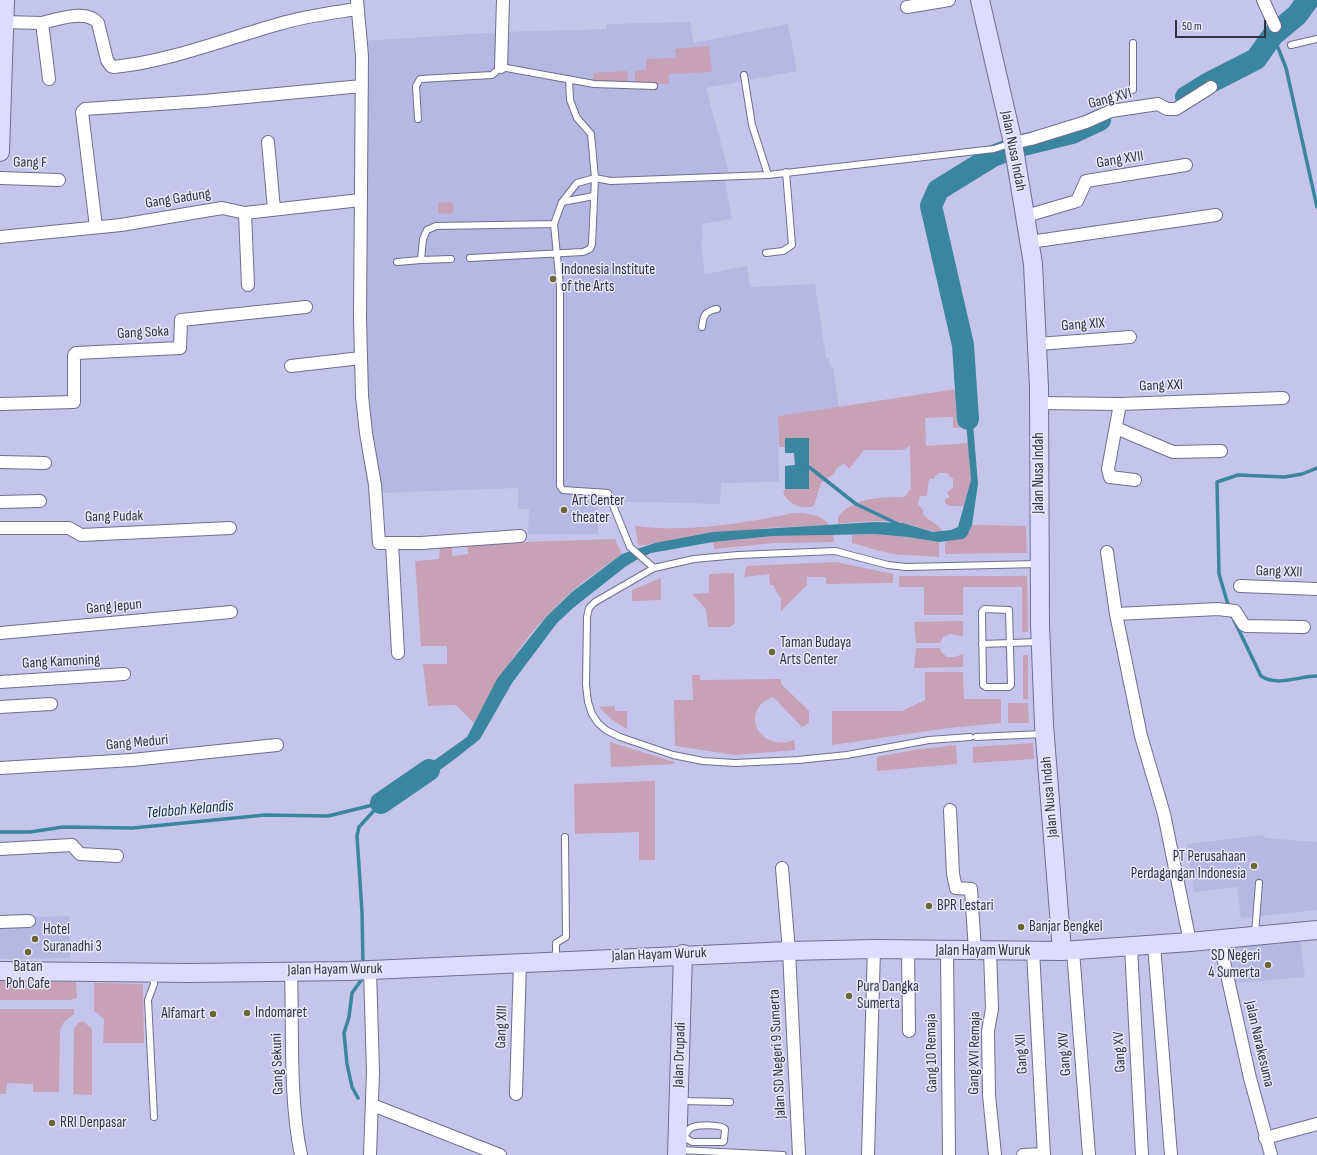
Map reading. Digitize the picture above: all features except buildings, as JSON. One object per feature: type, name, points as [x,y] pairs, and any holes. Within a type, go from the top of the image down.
[{"type":"main road","points":[[0,152],[2,25],[5,0]]},
{"type":"main road","name":"Jalan Nusa Indah","points":[[980,0],[1014,148],[1020,191],[1030,242],[1036,304],[1039,403],[1041,642],[1045,734],[1068,951]]},
{"type":"main road","name":"Jalan Hayam Wuruk","points":[[0,971],[153,972],[362,970],[683,954],[789,951],[874,949],[947,951],[1068,951],[1131,947],[1317,930]]},
{"type":"main road","name":"Jalan Drupadi","points":[[679,1144],[678,1101],[683,954]]},
{"type":"street","points":[[501,66],[503,0]]},
{"type":"street","points":[[907,7],[948,0]]},
{"type":"street","points":[[1263,0],[1275,26]]},
{"type":"street","points":[[2,25],[42,23],[84,15],[92,18],[98,23],[107,60],[111,66],[147,60],[214,44],[280,23],[357,5],[362,56],[360,200],[362,358],[365,425],[375,485],[379,543],[392,544],[520,536]]},
{"type":"street","points":[[42,23],[49,79]]},
{"type":"street","points":[[96,227],[82,112],[86,109],[204,101],[362,86]]},
{"type":"street","name":"Gang XVI","points":[[1014,148],[1038,137],[1112,112],[1158,104],[1166,108],[1176,109],[1211,87]]},
{"type":"street","points":[[268,142],[274,209]]},
{"type":"street","name":"Gang XVII","points":[[1026,216],[1077,201],[1086,182],[1186,165]]},
{"type":"street","name":"Gang F","points":[[0,178],[58,180]]},
{"type":"street","name":"Gang Gadung","points":[[0,237],[96,227],[222,208],[245,213],[360,200]]},
{"type":"street","points":[[245,213],[248,285]]},
{"type":"street","points":[[1030,242],[1216,215]]},
{"type":"street","name":"Gang Soka","points":[[0,404],[74,402],[74,355],[76,353],[180,348],[181,320],[306,307]]},
{"type":"street","name":"Gang XIX","points":[[1038,344],[1130,337]]},
{"type":"street","points":[[291,366],[362,358]]},
{"type":"street","name":"Gang XXI","points":[[1039,403],[1120,404],[1283,398]]},
{"type":"street","points":[[1120,404],[1108,469],[1110,477],[1135,480]]},
{"type":"street","points":[[1116,428],[1173,452],[1221,451]]},
{"type":"street","points":[[0,462],[45,463]]},
{"type":"street","points":[[0,502],[40,500]]},
{"type":"street","name":"Gang Pudak","points":[[0,528],[69,528],[81,535],[230,528]]},
{"type":"street","points":[[392,544],[398,653]]},
{"type":"street","points":[[1107,552],[1116,614],[1141,736],[1164,814],[1190,942]]},
{"type":"street","name":"Gang XXII","points":[[1240,586],[1317,589]]},
{"type":"street","points":[[1116,614],[1218,609],[1233,611],[1246,626],[1304,628]]},
{"type":"street","name":"Gang Jepun","points":[[0,633],[231,612]]},
{"type":"street","name":"Gang Kamoning","points":[[0,682],[124,674]]},
{"type":"street","points":[[0,706],[51,704]]},
{"type":"street","name":"Gang Meduri","points":[[0,768],[132,760],[277,745]]},
{"type":"street","name":"Gang XVI Remaja","points":[[950,810],[953,874],[956,888],[971,889],[992,1009],[988,1031],[989,1095],[995,1155]]},
{"type":"street","points":[[0,849],[72,845],[80,854],[117,856]]},
{"type":"street","name":"Jalan SD Negeri 9 Sumerta","points":[[782,868],[789,951],[799,1155]]},
{"type":"street","points":[[0,922],[29,921]]},
{"type":"street","name":"Jalan Narakesuma","points":[[1219,939],[1240,1037],[1265,1138],[1271,1155]]},
{"type":"street","points":[[1154,945],[1171,1155]]},
{"type":"street","name":"Gang XV","points":[[1131,947],[1142,1155]]},
{"type":"street","points":[[868,1155],[874,949]]},
{"type":"street","points":[[908,950],[909,1031]]},
{"type":"street","name":"Gang 10 Remaja","points":[[947,951],[950,1155]]},
{"type":"street","name":"Gang XII","points":[[1034,951],[1044,1154]]},
{"type":"street","name":"Gang XIV","points":[[1068,951],[1089,1155]]},
{"type":"street","name":"Gang XIII","points":[[516,1094],[520,962]]},
{"type":"street","points":[[362,970],[373,1108],[370,1155]]},
{"type":"street","name":"Gang Sekuni","points":[[291,971],[294,1085],[300,1155]]},
{"type":"street","points":[[373,1108],[500,1155]]},
{"type":"street","points":[[1265,1138],[1317,1124]]},
{"type":"street","points":[[1023,1155],[1044,1154]]},
{"type":"lane","points":[[1291,45],[1317,39]]},
{"type":"lane","points":[[1112,112],[1113,97],[1133,90],[1133,43]]},
{"type":"lane","points":[[418,119],[416,86],[420,79],[492,75],[501,66],[594,84],[654,86]]},
{"type":"lane","points":[[744,75],[752,125],[768,175]]},
{"type":"lane","points":[[470,258],[583,252],[590,249],[592,244],[595,178],[591,134],[577,118],[570,100],[569,79]]},
{"type":"lane","points":[[654,568],[630,547],[608,492],[563,490],[560,486],[560,287],[558,253],[554,224],[562,202],[577,183],[595,178],[611,181],[768,175],[1014,148]]},
{"type":"lane","points":[[766,253],[783,251],[792,245],[786,172]]},
{"type":"lane","points":[[562,202],[594,196]]},
{"type":"lane","points":[[421,260],[423,239],[427,230],[432,227],[554,224]]},
{"type":"lane","points":[[397,262],[451,259]]},
{"type":"lane","points":[[702,327],[705,314],[716,309]]},
{"type":"lane","points":[[1040,564],[906,567],[850,554],[820,552],[694,559],[654,568],[595,602],[589,608],[587,617],[588,702],[598,723],[620,737],[673,755],[703,762],[735,764],[826,757],[913,742],[973,737],[1045,734]]},
{"type":"lane","points":[[984,609],[1008,610],[1010,643],[1011,685],[1009,688],[984,686],[982,612],[984,609]]},
{"type":"lane","points":[[982,644],[1041,642]]},
{"type":"lane","points":[[556,960],[556,943],[566,937],[566,837]]},
{"type":"lane","points":[[1255,935],[1259,883]]},
{"type":"lane","points":[[153,972],[154,984],[148,1000],[154,1118]]},
{"type":"lane","points":[[678,1101],[730,1102]]},
{"type":"lane","points":[[694,1126],[720,1126],[725,1129],[724,1140],[722,1142],[692,1142],[679,1144],[689,1129],[694,1126]]},
{"type":"lane","points":[[679,1144],[783,1155]]},
{"type":"shaded area","name":"Indonesia Institute of the Arts","points":[[690,22],[694,43],[788,24],[797,71],[706,88],[729,173],[724,176],[732,219],[702,224],[703,236],[701,244],[705,274],[747,266],[750,287],[815,284],[826,358],[829,359],[830,367],[833,367],[839,407],[778,416],[779,482],[721,483],[720,504],[597,501],[598,534],[528,534],[529,509],[518,509],[518,488],[380,493],[362,421],[361,41],[502,32],[606,29],[607,24]]},
{"type":"shaded area","points":[[709,46],[712,72],[669,74],[669,84],[635,84],[635,71],[646,70],[646,59],[676,58],[675,49]]},
{"type":"shaded area","points":[[627,71],[628,82],[593,81],[593,73]]},
{"type":"shaded area","points":[[438,202],[453,203],[453,213],[438,214]]},
{"type":"shaded area","points":[[963,388],[966,427],[953,428],[953,417],[925,418],[926,446],[968,443],[971,480],[964,506],[950,506],[945,503],[945,499],[950,497],[947,493],[953,487],[953,479],[947,473],[939,473],[933,479],[929,479],[927,496],[920,496],[918,504],[923,510],[923,514],[943,532],[888,521],[838,524],[838,517],[844,510],[852,505],[877,498],[904,497],[911,489],[910,446],[903,450],[864,450],[849,469],[844,463],[836,469],[834,474],[821,483],[814,506],[800,507],[785,497],[783,493],[785,489],[809,489],[808,438],[785,438],[785,447],[779,447],[778,416]]},
{"type":"shaded area","points":[[963,388],[970,388],[978,484],[972,525],[967,536],[963,539],[939,542],[875,534],[773,536],[713,542],[651,553],[625,567],[573,608],[557,623],[512,683],[480,739],[408,793],[401,784],[467,737],[497,679],[547,616],[572,592],[622,554],[655,543],[713,532],[875,522],[903,523],[933,532],[951,530],[958,527],[971,480]]},
{"type":"shaded area","points":[[785,438],[809,438],[809,489],[785,489],[785,466],[795,465],[794,453],[785,453]]},
{"type":"shaded area","points":[[795,513],[818,516],[829,525],[766,528],[640,546],[638,544],[635,526],[654,528],[695,528]]},
{"type":"shaded area","points":[[972,525],[1026,526],[1027,553],[945,554],[945,542],[967,536]]},
{"type":"shaded area","points":[[833,534],[834,542],[774,543],[714,549],[713,542],[773,536]]},
{"type":"shaded area","points":[[875,534],[939,542],[939,557],[891,554],[852,543],[852,535]]},
{"type":"shaded area","points":[[615,539],[622,554],[574,589],[546,616],[501,675],[474,723],[456,705],[428,706],[423,664],[447,664],[447,646],[421,646],[415,561],[439,559],[440,546],[452,545],[452,556],[468,554],[467,544]]},
{"type":"shaded area","points":[[836,562],[893,574],[893,583],[826,584],[826,577],[807,577],[807,585],[781,611],[781,599],[773,585],[770,585],[769,574],[744,577],[746,566]]},
{"type":"shaded area","points":[[734,573],[735,623],[730,627],[708,627],[706,609],[692,594],[709,593],[709,574]]},
{"type":"shaded area","points":[[899,576],[1027,576],[1028,632],[1022,632],[1022,587],[963,587],[963,615],[924,615],[924,587],[899,587]]},
{"type":"shaded area","points":[[661,578],[661,600],[632,601],[632,590]]},
{"type":"shaded area","points":[[963,621],[963,636],[950,634],[943,637],[940,643],[916,643],[914,622]]},
{"type":"shaded area","points":[[916,648],[940,648],[941,652],[947,657],[955,657],[963,654],[963,667],[914,668]]},
{"type":"shaded area","points":[[1023,655],[1028,655],[1028,699],[1023,699]]},
{"type":"shaded area","points":[[925,672],[963,672],[964,699],[1001,699],[1001,723],[949,728],[832,745],[832,711],[902,711],[925,700]]},
{"type":"shaded area","points":[[692,675],[700,675],[700,680],[781,679],[781,684],[809,711],[809,723],[802,727],[773,697],[763,702],[757,711],[755,719],[756,726],[760,733],[775,742],[794,740],[795,750],[735,755],[675,746],[674,700],[693,700]]},
{"type":"shaded area","points":[[1008,703],[1028,703],[1029,723],[1008,723]]},
{"type":"shaded area","points":[[615,706],[615,711],[627,711],[627,729],[612,720],[599,707]]},
{"type":"shaded area","points":[[610,742],[674,762],[674,764],[611,767]]},
{"type":"shaded area","points":[[1033,743],[1034,759],[973,763],[973,747]]},
{"type":"shaded area","points":[[956,745],[957,764],[877,771],[877,757],[913,750]]},
{"type":"shaded area","points":[[655,781],[655,860],[639,860],[639,832],[575,834],[574,784]]},
{"type":"shaded area","name":"PT Perusahaan Perdagangan Indonesia","points":[[1264,835],[1265,838],[1317,842],[1317,910],[1241,918],[1237,887],[1194,892],[1187,844]]},
{"type":"shaded area","name":"Hotel Suranadhi 3","points":[[69,916],[70,958],[0,959],[0,925],[32,917]]},
{"type":"shaded area","name":"SD Negeri 4 Sumerta","points":[[1300,938],[1305,977],[1235,983],[1231,953],[1239,944]]},
{"type":"shaded area","points":[[0,981],[76,982],[77,998],[71,1000],[0,1000]]},
{"type":"shaded area","points":[[94,983],[143,984],[144,1043],[103,1043],[104,1019],[94,1011]]},
{"type":"shaded area","points":[[0,1009],[74,1009],[74,1014],[64,1022],[60,1030],[59,1092],[33,1092],[33,1084],[7,1083],[6,1094],[0,1094]]},
{"type":"shaded area","points":[[83,1021],[92,1029],[92,1095],[73,1094],[74,1029],[78,1023]]},
{"type":"waterway","points":[[1186,97],[1207,84],[1256,59],[1273,35],[1297,15],[1308,0]]},
{"type":"waterway","points":[[1273,35],[1286,68],[1317,207]]},
{"type":"waterway","points":[[968,419],[963,345],[931,206],[938,190],[993,156],[1019,146],[1072,133],[1100,120]]},
{"type":"waterway","points":[[809,467],[856,504],[898,524]]},
{"type":"waterway","points":[[1229,608],[1219,574],[1217,482],[1238,475],[1285,477],[1302,474],[1317,468]]},
{"type":"waterway","points":[[1232,616],[1261,676],[1274,681],[1317,676]]},
{"type":"waterway","points":[[381,803],[429,770]]},
{"type":"waterway","name":"Telabah Kelandis","points":[[0,832],[30,832],[63,827],[133,828],[265,815],[328,816],[381,803]]},
{"type":"waterway","points":[[363,965],[362,912],[357,836],[359,827],[380,804]]},
{"type":"waterway","points":[[358,1098],[352,1087],[347,1064],[344,1033],[349,1017],[352,993],[362,979],[362,975]]},
{"type":"place","name":"Indonesia Institute of the Arts","points":[[553,279]]},
{"type":"place","name":"Art Center theater","points":[[564,510]]},
{"type":"place","name":"Taman Budaya Arts Center","points":[[772,652]]},
{"type":"place","name":"PT Perusahaan Perdagangan Indonesia","points":[[1254,866]]},
{"type":"place","name":"BPR Lestari","points":[[929,906]]},
{"type":"place","name":"Banjar Bengkel","points":[[1021,927]]},
{"type":"place","name":"Hotel Suranadhi 3","points":[[35,939]]},
{"type":"place","name":"Batan Poh Cafe","points":[[28,952]]},
{"type":"place","name":"SD Negeri 4 Sumerta","points":[[1268,965]]},
{"type":"place","name":"Pura Dangka Sumerta","points":[[849,996]]},
{"type":"place","name":"Indomaret","points":[[247,1013]]},
{"type":"place","name":"Alfamart","points":[[213,1014]]},
{"type":"place","name":"RRI Denpasar","points":[[52,1123]]}]
